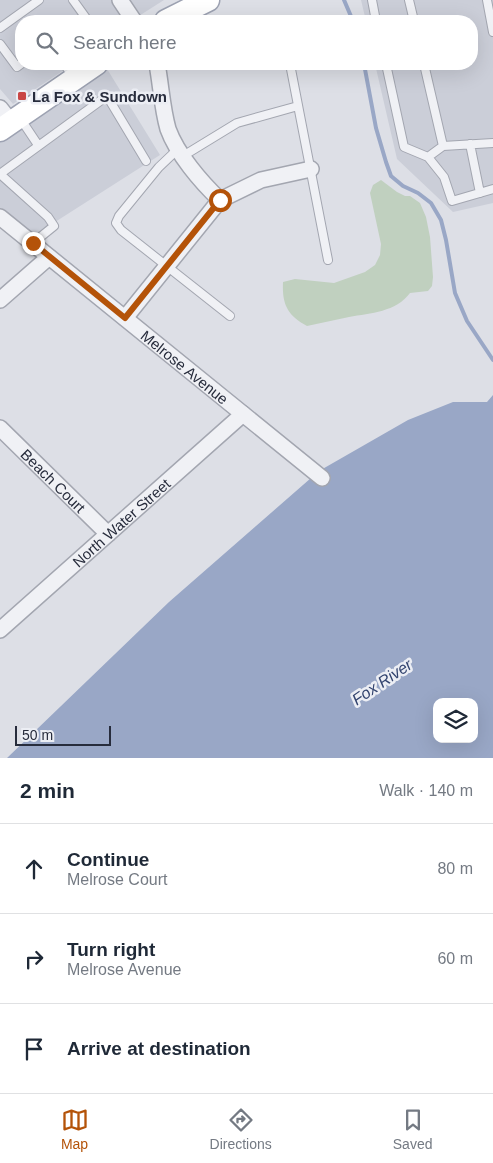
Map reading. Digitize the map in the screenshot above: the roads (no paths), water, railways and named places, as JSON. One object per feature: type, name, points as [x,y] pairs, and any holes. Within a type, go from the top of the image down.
[{"type":"main road","points":[[178,15],[208,0]]},
{"type":"main road","points":[[7,119],[69,71]]},
{"type":"street","points":[[120,0],[130,15]]},
{"type":"street","points":[[158,70],[169,129],[181,152],[202,183],[220,200]]},
{"type":"street","points":[[125,318],[220,200],[260,180],[311,169]]},
{"type":"street","name":"Melrose Avenue","points":[[0,217],[322,478]]},
{"type":"street","points":[[0,300],[49,257]]},
{"type":"street","name":"North Water Street","points":[[0,630],[243,414]]},
{"type":"street","name":"Beach Court","points":[[0,428],[108,534]]},
{"type":"lane","points":[[18,15],[39,0]]},
{"type":"lane","points":[[73,0],[84,15]]},
{"type":"lane","points":[[372,0],[375,15]]},
{"type":"lane","points":[[409,0],[413,15]]},
{"type":"lane","points":[[487,0],[493,32]]},
{"type":"lane","points":[[0,28],[15,17]]},
{"type":"lane","points":[[0,44],[15,64]]},
{"type":"lane","points":[[291,70],[328,260]]},
{"type":"lane","points":[[387,70],[404,147],[428,156],[444,177],[452,201],[493,189]]},
{"type":"lane","points":[[425,70],[443,146]]},
{"type":"lane","points":[[33,243],[54,226],[48,217],[0,174],[38,145],[107,96],[146,161]]},
{"type":"lane","points":[[230,316],[166,267],[116,224],[119,216],[159,167],[181,152],[237,123],[298,106]]},
{"type":"lane","points":[[7,119],[38,145]]},
{"type":"lane","points":[[428,156],[443,146],[493,143]]},
{"type":"lane","points":[[470,144],[480,193]]},
{"type":"water","name":"Fox River","points":[[493,395],[493,758],[7,758],[169,602],[319,471],[408,420],[453,402],[487,402]]},
{"type":"waterway","points":[[344,0],[350,15]]},
{"type":"waterway","points":[[365,70],[376,128],[391,176],[403,186],[418,193],[431,203],[441,220],[455,293],[467,321],[493,360]]},
{"type":"place","name":"La Fox & Sundown","points":[[22,96]]}]
